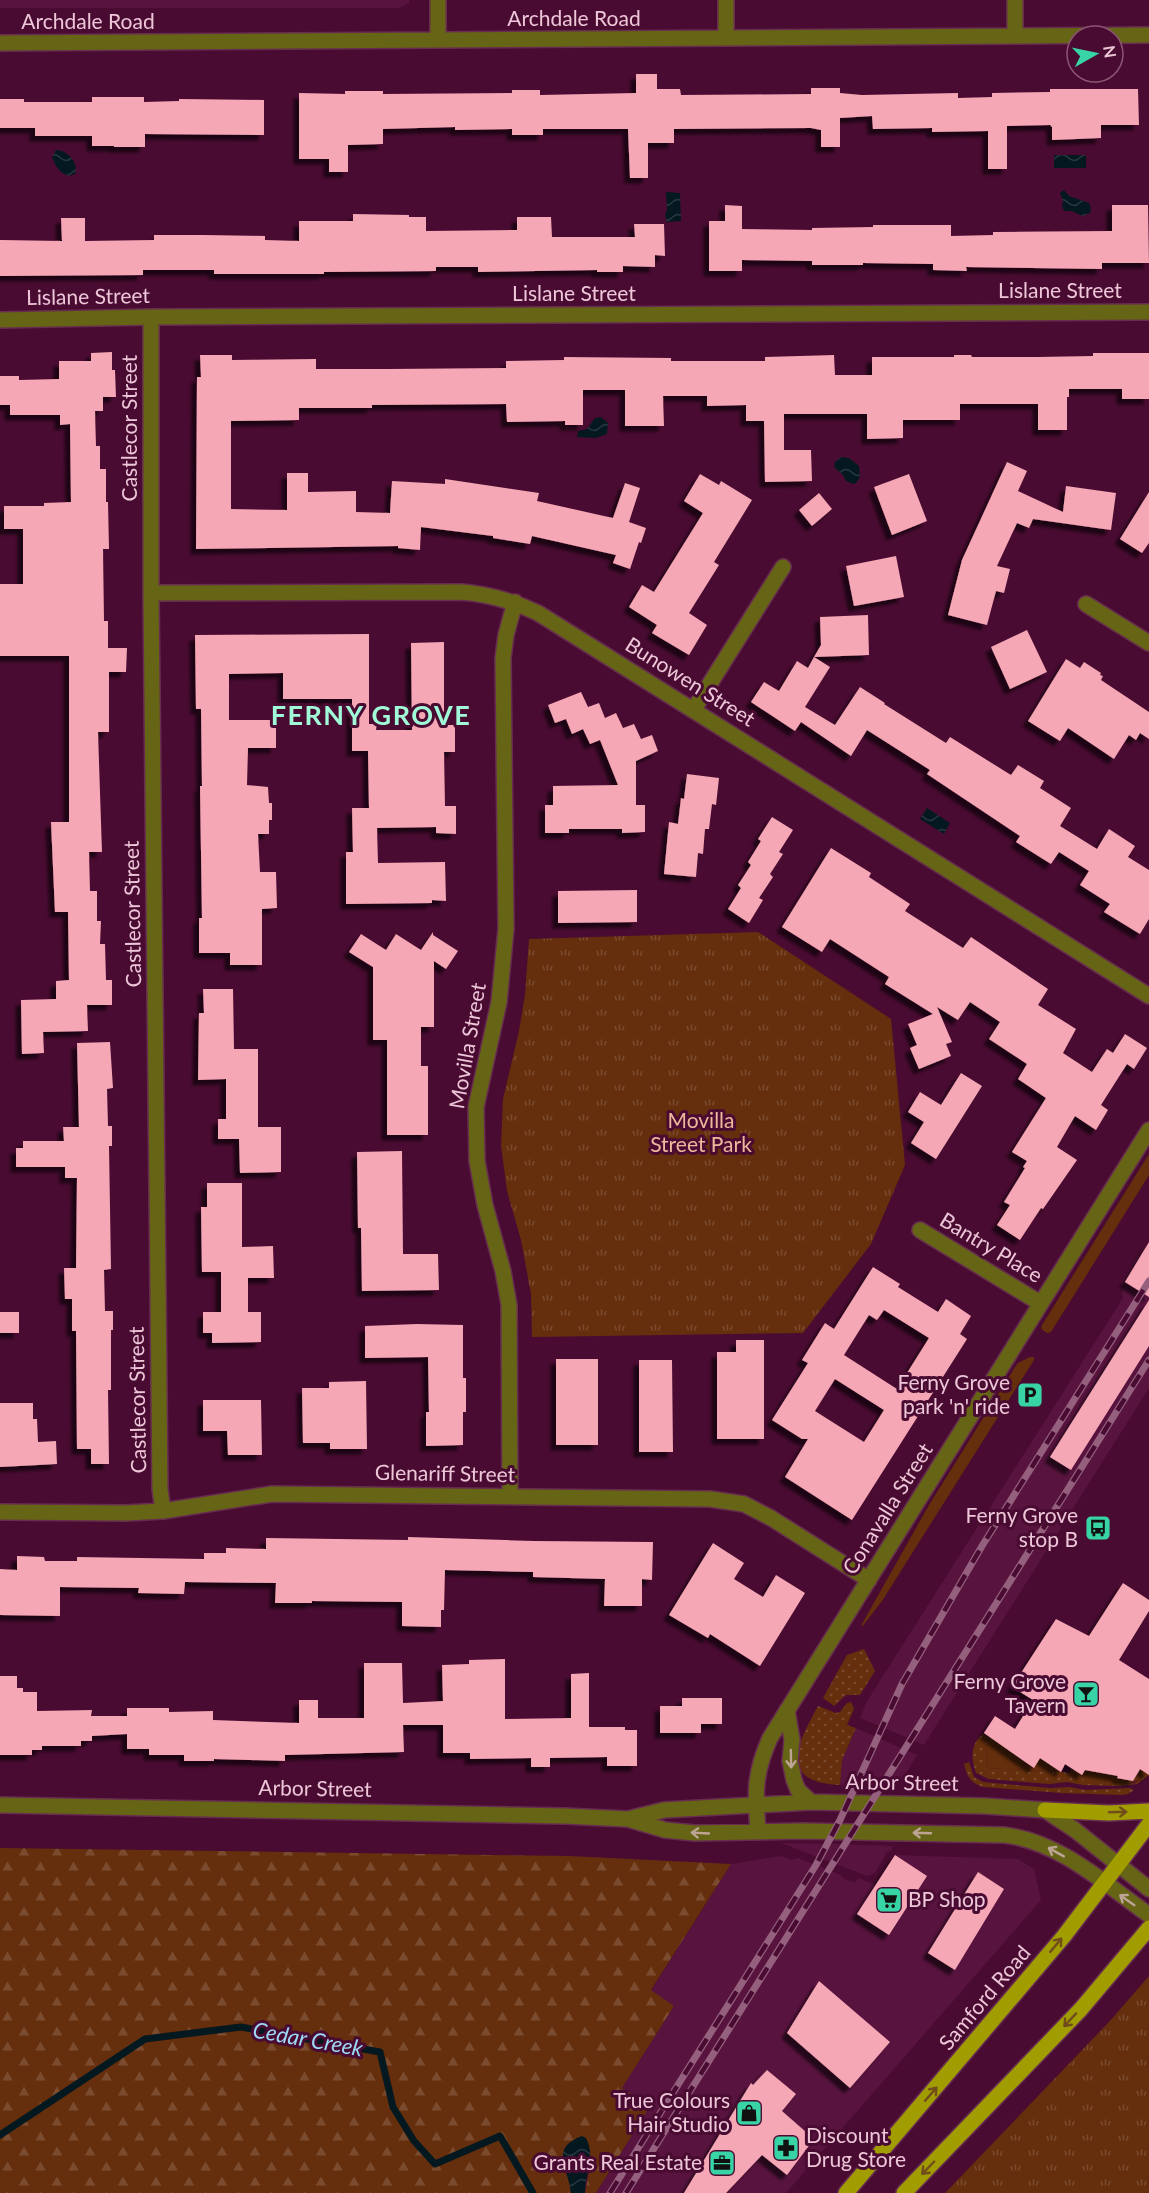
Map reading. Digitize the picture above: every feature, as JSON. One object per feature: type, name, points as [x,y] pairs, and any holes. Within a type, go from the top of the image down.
[{"type":"main road","points":[[1045,1810],[1109,1813],[1149,1810]]},
{"type":"main road","name":"Samford Road","points":[[846,2193],[995,2020],[1105,1884],[1149,1824]]},
{"type":"main road","points":[[904,2193],[1081,2009],[1149,1928]]},
{"type":"street","points":[[438,0],[438,40]]},
{"type":"street","points":[[726,0],[726,38]]},
{"type":"street","points":[[1014,0],[1015,36]]},
{"type":"street","name":"Archdale Road","points":[[0,43],[1149,35]]},
{"type":"street","name":"Lislane Street","points":[[0,320],[151,317],[1149,312]]},
{"type":"street","name":"Castlecor Street","points":[[151,317],[151,593],[160,1488],[163,1511]]},
{"type":"street","points":[[694,709],[783,567]]},
{"type":"street","name":"Bunowen Street","points":[[151,593],[461,591],[490,594],[515,602],[538,613],[694,709],[1149,996]]},
{"type":"street","name":"Movilla Street","points":[[510,1496],[509,1305],[477,1161],[476,1107],[499,1002],[506,929],[502,658],[515,602]]},
{"type":"street","points":[[1086,604],[1149,643]]},
{"type":"street","name":"Conavalla Street","points":[[758,1831],[756,1780],[758,1766],[770,1738],[1149,1130]]},
{"type":"street","name":"Bantry Place","points":[[920,1230],[1040,1303]]},
{"type":"street","name":"Glenariff Street","points":[[0,1512],[163,1511],[272,1494],[710,1499],[744,1504],[771,1518],[869,1580]]},
{"type":"street","points":[[787,1710],[792,1740],[789,1761],[798,1790],[811,1802]]},
{"type":"street","name":"Arbor Street","points":[[628,1819],[664,1810],[811,1802],[985,1806],[1045,1810],[1075,1830],[1149,1889]]},
{"type":"street","name":"Arbor Street","points":[[0,1806],[382,1811],[628,1819],[665,1830],[695,1833],[901,1832],[1017,1836],[1033,1840],[1049,1848],[1149,1915]]},
{"type":"shaded area","points":[[0,0],[409,0],[409,3],[399,8],[0,8]]},
{"type":"shaded area","points":[[1142,1249],[1149,1254],[1149,1388],[924,1745],[860,1718],[867,1701],[1123,1298],[1124,1288],[1121,1282]]},
{"type":"shaded area","points":[[856,1728],[917,1755],[900,1784],[840,1785],[842,1760]]},
{"type":"shaded area","points":[[781,1843],[892,1846],[892,1850],[887,1852],[875,1873],[867,1876]]},
{"type":"shaded area","points":[[895,1855],[1018,1859],[1034,1869],[1041,1900],[786,2193],[596,2193],[650,2106],[622,2088],[674,2006],[651,1991],[731,1864],[781,1856],[792,1860],[798,1858],[855,1883],[858,1878],[876,1885]]},
{"type":"green space","name":"Movilla Street Park","points":[[758,932],[891,1019],[905,1165],[871,1244],[803,1333],[532,1337],[531,1294],[521,1240],[507,1191],[501,1145],[503,1099],[525,995],[529,939]]},
{"type":"green space","points":[[1149,1154],[1149,1175],[1051,1332],[1047,1333],[1041,1329],[1042,1325]]},
{"type":"green space","points":[[1030,1357],[1034,1357],[1034,1360],[882,1601],[862,1627],[929,1505],[1015,1367]]},
{"type":"green space","points":[[864,1649],[875,1671],[860,1695],[846,1695],[834,1706],[823,1698],[847,1655]]},
{"type":"green space","points":[[851,1702],[854,1709],[847,1725],[856,1728],[842,1760],[840,1785],[807,1777],[800,1768],[799,1746],[818,1706],[836,1713]]},
{"type":"green space","points":[[983,1734],[989,1738],[986,1768],[1065,1772],[1119,1785],[1135,1783],[1149,1770],[1149,1775],[1137,1784],[1119,1786],[989,1779],[976,1773],[973,1762],[974,1747]]},
{"type":"green space","points":[[990,1737],[1033,1768],[1040,1758],[1061,1772],[986,1768],[987,1741]]},
{"type":"green space","points":[[969,1762],[974,1777],[983,1782],[1086,1790],[1130,1788],[1134,1790],[1121,1795],[983,1787],[975,1784],[968,1776],[964,1764]]},
{"type":"green space","points":[[1072,1768],[1082,1775],[1086,1770],[1133,1781],[1140,1769],[1149,1770],[1132,1783],[1112,1785],[1069,1774]]},
{"type":"green space","points":[[0,1848],[569,1856],[731,1864],[651,1990],[674,2006],[622,2088],[650,2106],[596,2193],[585,2193],[590,2165],[565,2168],[569,2176],[571,2193],[0,2193]]},
{"type":"green space","points":[[1149,1976],[1149,2193],[945,2193],[1109,2022]]},
{"type":"water","points":[[56,150],[64,152],[74,161],[75,174],[63,174],[57,168],[52,157]]},
{"type":"water","points":[[1054,155],[1086,155],[1086,168],[1054,168]]},
{"type":"water","points":[[1064,190],[1069,196],[1089,203],[1090,213],[1082,216],[1072,211],[1064,211],[1060,193]]},
{"type":"water","points":[[666,192],[680,193],[681,221],[667,222]]},
{"type":"water","points":[[601,417],[608,423],[607,434],[596,438],[577,437],[578,431],[587,429],[595,418]]},
{"type":"water","points":[[841,457],[849,458],[859,466],[860,477],[856,483],[846,481],[834,467],[835,462]]},
{"type":"water","points":[[927,808],[950,823],[944,834],[920,819]]},
{"type":"water","points":[[582,2136],[586,2138],[590,2152],[585,2193],[571,2193],[563,2152],[566,2146]]},
{"type":"building","points":[[636,74],[657,74],[657,89],[680,89],[681,95],[811,94],[811,88],[840,88],[840,93],[862,95],[958,93],[958,98],[992,97],[992,93],[1050,92],[1050,89],[1138,89],[1139,125],[1101,125],[1101,138],[1052,140],[1050,125],[1007,126],[1007,169],[988,169],[988,131],[932,132],[932,128],[873,129],[872,116],[840,118],[840,147],[821,147],[821,130],[811,128],[674,129],[674,143],[648,143],[648,178],[630,178],[628,129],[543,129],[543,135],[512,135],[512,129],[455,130],[455,127],[383,129],[383,144],[348,145],[348,172],[329,172],[329,159],[299,159],[299,93],[345,94],[345,91],[383,91],[383,94],[512,93],[512,90],[540,90],[540,95],[636,93]]},
{"type":"building","points":[[92,97],[144,97],[144,102],[179,101],[179,99],[264,100],[264,135],[145,134],[145,147],[114,147],[92,146],[92,136],[35,136],[35,128],[0,128],[0,99],[24,99],[24,102],[92,102]]},
{"type":"building","points":[[725,205],[742,206],[742,229],[812,230],[812,228],[873,227],[873,225],[951,225],[951,236],[993,235],[993,232],[1112,231],[1112,205],[1148,205],[1149,263],[1102,263],[1102,269],[966,267],[967,271],[933,270],[933,264],[812,265],[812,261],[742,260],[742,271],[709,271],[709,221],[725,221]]},
{"type":"building","points":[[353,214],[426,217],[426,231],[517,230],[517,217],[551,217],[552,237],[635,237],[634,224],[664,224],[665,256],[655,255],[655,267],[623,266],[623,272],[597,272],[597,270],[478,272],[478,267],[436,267],[436,271],[324,272],[324,274],[214,274],[214,270],[143,270],[143,275],[0,276],[0,240],[62,241],[61,218],[85,218],[85,241],[154,240],[154,235],[204,235],[265,236],[265,240],[299,241],[299,221],[353,221]]},
{"type":"building","points":[[112,352],[116,397],[103,397],[103,411],[95,411],[96,446],[100,446],[100,469],[106,469],[106,502],[108,502],[109,549],[103,549],[104,621],[108,621],[108,648],[127,648],[126,672],[109,672],[109,732],[98,732],[102,852],[89,852],[90,891],[97,891],[97,921],[101,921],[100,944],[105,944],[106,980],[112,980],[112,1005],[87,1005],[88,1031],[43,1032],[44,1053],[22,1054],[21,1000],[56,999],[56,981],[69,980],[68,912],[55,912],[51,822],[69,822],[69,656],[0,656],[0,584],[23,584],[23,529],[4,529],[4,506],[44,506],[44,503],[71,502],[70,424],[60,425],[60,415],[10,415],[10,405],[0,405],[0,376],[19,376],[19,380],[59,379],[59,361],[91,361],[91,353]]},
{"type":"building","points":[[1093,353],[1149,353],[1149,399],[1122,399],[1122,389],[1069,389],[1067,430],[1038,430],[1038,404],[960,404],[960,420],[903,420],[903,438],[867,439],[867,414],[784,414],[784,450],[811,450],[812,481],[765,482],[764,421],[746,421],[746,405],[707,406],[707,396],[663,396],[664,426],[625,426],[625,390],[583,390],[583,425],[565,425],[565,421],[507,422],[506,404],[299,408],[299,420],[231,421],[231,509],[287,510],[287,473],[308,473],[308,492],[356,491],[356,512],[390,513],[392,481],[445,484],[445,479],[539,493],[537,501],[613,518],[625,483],[640,488],[629,522],[646,528],[630,569],[613,563],[616,555],[532,536],[530,544],[493,538],[493,536],[421,527],[420,550],[398,548],[398,546],[196,549],[197,377],[201,377],[200,355],[232,355],[232,360],[316,359],[316,369],[388,369],[506,368],[506,361],[564,360],[564,357],[671,358],[671,361],[765,361],[765,357],[834,355],[835,375],[872,375],[872,357],[971,355],[972,357],[1038,357],[1093,356]]},
{"type":"building","points":[[1007,462],[1027,471],[1018,491],[1063,512],[1066,486],[1116,493],[1111,530],[1033,519],[1029,528],[1017,523],[997,566],[1010,569],[1004,593],[996,591],[987,625],[948,615],[962,560]]},
{"type":"building","points":[[700,474],[719,485],[721,481],[752,500],[714,562],[719,565],[689,613],[707,625],[689,655],[652,633],[657,625],[629,607],[642,585],[654,592],[703,513],[684,501]]},
{"type":"building","points":[[909,474],[927,521],[892,535],[874,487]]},
{"type":"building","points":[[1149,492],[1149,543],[1142,553],[1120,539]]},
{"type":"building","points":[[819,493],[832,509],[812,526],[799,510]]},
{"type":"building","points":[[896,556],[904,597],[854,606],[846,566]]},
{"type":"building","points":[[868,615],[869,655],[814,657],[821,645],[820,617]]},
{"type":"building","points":[[1027,630],[1047,672],[1010,689],[991,647]]},
{"type":"building","points":[[369,634],[369,724],[377,724],[376,730],[412,730],[411,643],[444,642],[444,725],[455,725],[455,752],[444,752],[445,806],[456,806],[456,834],[436,833],[436,827],[377,828],[378,863],[445,862],[446,901],[346,904],[346,852],[353,852],[352,808],[369,808],[368,751],[352,751],[352,699],[283,699],[283,673],[229,674],[229,720],[276,720],[276,748],[248,748],[247,785],[268,787],[269,803],[272,803],[269,834],[258,834],[260,872],[276,872],[277,908],[262,909],[262,965],[230,965],[230,953],[199,953],[199,918],[202,918],[200,786],[202,786],[201,709],[196,709],[195,635]]},
{"type":"building","points":[[814,657],[830,667],[805,707],[835,725],[860,687],[946,743],[950,737],[1011,775],[1018,765],[1044,781],[1040,788],[1071,808],[1060,826],[1097,849],[1109,829],[1135,846],[1128,857],[1149,870],[1149,919],[1140,934],[1104,912],[1110,904],[1080,885],[1089,871],[1059,852],[1051,864],[1016,842],[1020,836],[927,774],[930,770],[867,730],[851,756],[801,722],[795,731],[751,702],[764,682],[779,691],[797,661],[808,668]]},
{"type":"building","points":[[1066,659],[1080,668],[1084,662],[1101,673],[1100,675],[1103,676],[1101,680],[1149,712],[1149,739],[1140,733],[1136,740],[1129,735],[1114,759],[1068,728],[1060,741],[1028,721]]},
{"type":"building","points":[[581,692],[588,707],[599,703],[605,718],[616,713],[623,728],[634,724],[641,739],[652,735],[658,751],[636,761],[636,805],[645,805],[645,832],[622,833],[622,829],[569,829],[569,833],[545,833],[545,805],[553,805],[553,786],[618,785],[600,740],[590,744],[583,729],[572,734],[566,719],[555,723],[548,705]]},
{"type":"building","points":[[687,774],[719,778],[716,805],[712,804],[709,829],[705,829],[703,854],[698,853],[696,877],[664,874],[669,822],[678,824]]},
{"type":"building","points":[[772,817],[793,830],[779,852],[783,854],[770,874],[773,877],[759,898],[763,900],[749,923],[728,909],[741,888],[738,885],[751,865],[748,862],[761,841],[758,839]]},
{"type":"building","points":[[831,848],[871,873],[869,877],[910,904],[905,911],[963,948],[971,937],[1048,989],[1038,1005],[1076,1029],[1063,1053],[1092,1072],[1107,1049],[1113,1053],[1125,1034],[1147,1048],[1134,1069],[1127,1064],[1101,1105],[1108,1110],[1096,1130],[1075,1116],[1057,1147],[1077,1160],[1020,1240],[997,1225],[1010,1205],[1004,1202],[1027,1161],[1012,1152],[1046,1098],[1018,1079],[1027,1064],[989,1039],[1000,1022],[970,1002],[958,1020],[937,1007],[952,1042],[946,1044],[951,1056],[919,1069],[910,1048],[917,1045],[908,1024],[933,1014],[885,984],[889,977],[830,939],[822,952],[782,927]]},
{"type":"building","points":[[637,890],[637,922],[558,923],[558,891]]},
{"type":"building","points":[[433,932],[433,935],[458,951],[446,969],[434,961],[434,1027],[421,1027],[421,1066],[428,1066],[428,1135],[387,1135],[387,1040],[373,1040],[373,967],[349,952],[361,934],[386,950],[396,934],[421,950]]},
{"type":"building","points":[[203,989],[233,989],[234,1049],[258,1049],[258,1127],[281,1127],[281,1172],[240,1173],[239,1139],[218,1139],[218,1119],[226,1119],[226,1079],[198,1080],[199,1013],[204,1013]]},
{"type":"building","points":[[110,1042],[113,1088],[107,1089],[108,1126],[112,1126],[112,1146],[109,1146],[111,1269],[104,1270],[105,1311],[113,1311],[111,1390],[108,1390],[109,1464],[91,1464],[91,1449],[77,1449],[76,1331],[72,1331],[72,1299],[65,1299],[64,1268],[76,1268],[77,1178],[65,1178],[65,1167],[16,1167],[16,1148],[23,1148],[23,1141],[64,1141],[63,1127],[79,1127],[77,1043]]},
{"type":"building","points":[[961,1073],[982,1086],[936,1159],[911,1143],[924,1122],[908,1112],[920,1092],[941,1105]]},
{"type":"building","points":[[402,1151],[403,1254],[438,1254],[439,1290],[362,1291],[357,1152]]},
{"type":"building","points":[[207,1183],[242,1183],[242,1247],[273,1246],[274,1278],[248,1278],[248,1312],[261,1312],[261,1342],[212,1343],[212,1333],[203,1333],[203,1312],[221,1312],[221,1272],[202,1272],[201,1207],[207,1207]]},
{"type":"building","points":[[1149,1242],[1149,1297],[1125,1282]]},
{"type":"building","points":[[873,1267],[900,1284],[898,1287],[938,1312],[946,1299],[971,1316],[960,1334],[967,1339],[852,1520],[785,1477],[808,1439],[802,1439],[772,1420],[808,1363],[802,1360],[825,1323],[834,1329]],"holes":[[[884,1310],[929,1338],[897,1389],[844,1355],[869,1315],[877,1320]],[[835,1379],[884,1410],[864,1442],[815,1411]]]},
{"type":"building","points":[[1149,1300],[1149,1346],[1071,1470],[1050,1457]]},
{"type":"building","points":[[0,1312],[19,1312],[19,1333],[0,1333]]},
{"type":"building","points":[[463,1325],[463,1378],[466,1378],[466,1412],[463,1412],[463,1445],[426,1446],[426,1412],[429,1412],[428,1357],[365,1358],[365,1326]]},
{"type":"building","points":[[736,1340],[764,1340],[764,1439],[717,1439],[717,1352],[736,1352]]},
{"type":"building","points":[[556,1359],[598,1359],[598,1445],[556,1445]]},
{"type":"building","points":[[639,1360],[672,1360],[673,1452],[639,1452]]},
{"type":"building","points":[[366,1381],[367,1449],[330,1449],[330,1443],[303,1443],[302,1388],[329,1388],[329,1382]]},
{"type":"building","points":[[203,1400],[261,1400],[262,1455],[228,1455],[227,1431],[203,1431]]},
{"type":"building","points":[[0,1403],[33,1403],[33,1419],[37,1419],[38,1442],[56,1441],[57,1464],[0,1467]]},
{"type":"building","points":[[408,1537],[653,1542],[652,1580],[642,1579],[642,1606],[604,1606],[605,1579],[533,1577],[533,1572],[445,1570],[444,1610],[441,1610],[441,1627],[402,1626],[402,1602],[275,1603],[276,1583],[185,1582],[184,1594],[138,1593],[139,1588],[60,1587],[60,1616],[0,1615],[0,1569],[17,1570],[17,1556],[44,1557],[45,1561],[77,1561],[77,1557],[204,1559],[204,1553],[226,1553],[226,1548],[266,1549],[266,1538],[408,1540]]},
{"type":"building","points":[[713,1543],[744,1563],[734,1579],[763,1597],[776,1575],[805,1593],[760,1666],[710,1634],[708,1638],[669,1615]]},
{"type":"building","name":"Ferny Grove Tavern","points":[[1123,1583],[1149,1600],[1149,1611],[1119,1660],[1149,1679],[1149,1775],[1140,1769],[1133,1781],[1085,1770],[1082,1775],[1065,1764],[1061,1772],[1040,1758],[1034,1768],[984,1733],[995,1716],[1015,1729],[1033,1700],[1012,1687],[1056,1619],[1089,1636]]},
{"type":"building","points":[[505,1659],[505,1719],[571,1718],[571,1674],[589,1673],[589,1727],[625,1727],[625,1730],[637,1730],[637,1766],[607,1766],[607,1757],[550,1758],[550,1767],[531,1767],[531,1758],[470,1759],[470,1753],[443,1753],[443,1725],[403,1725],[404,1752],[285,1755],[285,1761],[214,1759],[214,1761],[184,1761],[184,1755],[149,1755],[149,1749],[127,1749],[127,1734],[92,1736],[92,1741],[81,1741],[81,1746],[42,1746],[42,1750],[32,1750],[32,1755],[0,1755],[0,1676],[17,1676],[17,1688],[23,1688],[23,1692],[37,1692],[37,1711],[92,1710],[91,1716],[127,1716],[127,1708],[169,1708],[169,1712],[213,1711],[213,1720],[299,1723],[299,1700],[318,1700],[318,1718],[364,1718],[364,1663],[402,1663],[403,1703],[443,1701],[442,1665],[469,1664],[469,1660]]},
{"type":"building","points":[[682,1698],[722,1698],[722,1724],[701,1724],[701,1733],[660,1733],[660,1706],[682,1706]]},
{"type":"building","name":"BP Shop","points":[[895,1855],[927,1876],[889,1935],[857,1914]]},
{"type":"building","points":[[978,1872],[1004,1889],[955,1970],[928,1953]]},
{"type":"building","points":[[819,1981],[890,2042],[850,2088],[787,2033]]},
{"type":"building","points":[[767,2070],[796,2094],[782,2111],[814,2139],[787,2175],[762,2155],[726,2193],[684,2193],[751,2083],[753,2085]]},
{"type":"waterway","name":"Cedar Creek","points":[[0,2135],[145,2039],[241,2027],[380,2052],[393,2107],[414,2141],[435,2164],[500,2136],[533,2193]]},
{"type":"railway","points":[[610,2193],[816,1865],[840,1820],[902,1684],[982,1546],[1149,1281]]},
{"type":"railway","points":[[626,2193],[1149,1360]]},
{"type":"place","name":"Ferny Grove park 'n' ride","points":[[1030,1395]]},
{"type":"place","name":"Ferny Grove stop B","points":[[1098,1528]]},
{"type":"place","name":"Ferny Grove Tavern","points":[[1086,1694]]},
{"type":"place","name":"BP Shop","points":[[889,1900]]},
{"type":"place","name":"True Colours Hair Studio","points":[[749,2113]]},
{"type":"place","name":"Discount Drug Store","points":[[786,2148]]},
{"type":"place","name":"Grants Real Estate","points":[[722,2163]]},
{"type":"district","name":"FERNY GROVE","points":[[371,716]]}]
